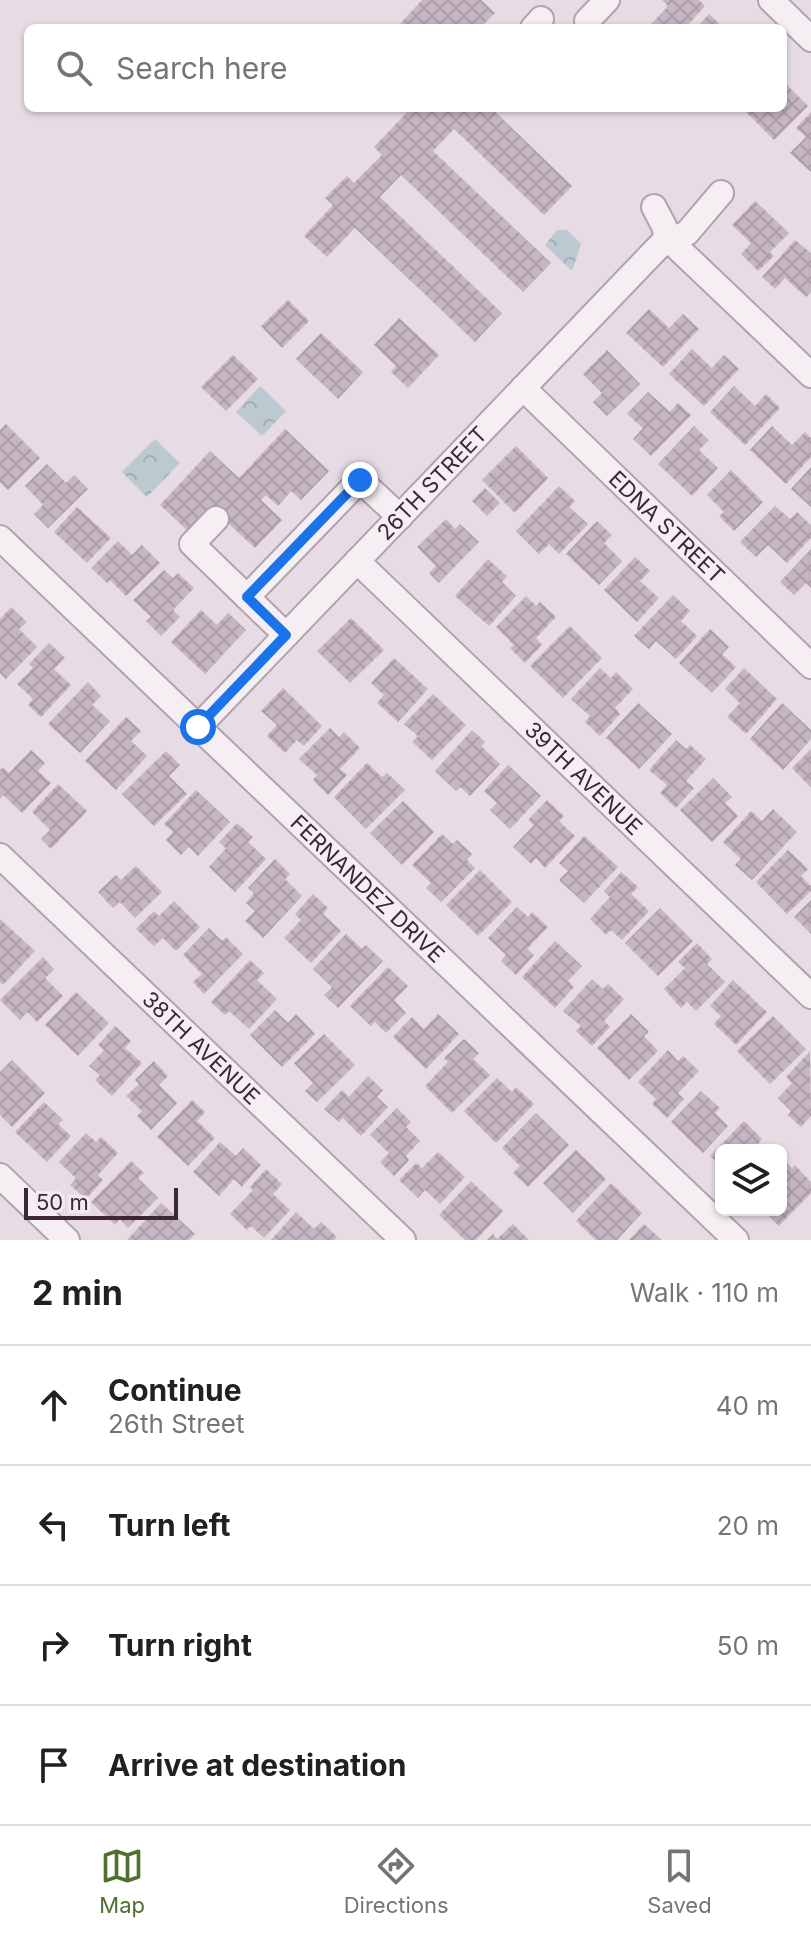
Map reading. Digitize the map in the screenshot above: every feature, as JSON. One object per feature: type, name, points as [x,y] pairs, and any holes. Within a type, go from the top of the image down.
[{"type":"street","points":[[587,21],[607,0]]},
{"type":"street","points":[[771,0],[811,39]]},
{"type":"street","name":"26TH STREET","points":[[198,727],[668,239],[687,233],[721,193]]},
{"type":"street","points":[[654,207],[668,239],[811,375]]},
{"type":"street","name":"EDNA STREET","points":[[523,388],[811,666]]},
{"type":"street","points":[[247,597],[360,480],[400,517]]},
{"type":"street","points":[[216,519],[192,544],[286,635]]},
{"type":"street","name":"FERNANDEZ DRIVE","points":[[0,538],[736,1240]]},
{"type":"street","name":"39TH AVENUE","points":[[357,561],[811,996]]},
{"type":"street","name":"38TH AVENUE","points":[[0,856],[403,1240]]},
{"type":"street","points":[[0,1176],[67,1240]]},
{"type":"green space","points":[[557,230],[567,230],[581,244],[572,271],[545,245]]},
{"type":"green space","points":[[260,386],[286,411],[262,436],[236,412]]},
{"type":"green space","points":[[155,439],[180,463],[147,497],[122,472]]},
{"type":"building","points":[[422,0],[481,0],[495,13],[484,24],[400,24]]},
{"type":"building","points":[[662,0],[699,0],[705,6],[689,24],[651,24],[668,6]]},
{"type":"building","points":[[709,14],[720,24],[700,24]]},
{"type":"building","points":[[787,85],[808,106],[774,140],[746,112],[787,112]]},
{"type":"building","points":[[407,112],[495,112],[572,186],[544,215],[454,129],[433,151],[551,263],[523,292],[401,175],[380,197],[502,313],[475,342],[355,228],[327,257],[304,236],[333,205],[325,198],[347,176],[354,183],[382,155],[374,147]]},
{"type":"building","points":[[811,112],[811,172],[790,153],[806,137],[796,128]]},
{"type":"building","points":[[755,201],[789,233],[770,252],[774,256],[758,271],[741,254],[751,243],[732,225]]},
{"type":"building","points":[[795,240],[811,253],[811,292],[806,297],[785,278],[775,289],[762,277]]},
{"type":"building","points":[[288,300],[309,321],[282,348],[261,326]]},
{"type":"building","points":[[649,309],[669,328],[683,314],[699,329],[663,367],[626,333]]},
{"type":"building","points":[[399,318],[439,355],[408,388],[391,372],[396,366],[374,345]]},
{"type":"building","points":[[321,333],[363,372],[338,399],[296,359]]},
{"type":"building","points":[[692,349],[712,368],[724,355],[739,369],[704,406],[669,374]]},
{"type":"building","points":[[607,350],[640,384],[607,416],[593,402],[602,393],[583,374]]},
{"type":"building","points":[[233,355],[258,379],[226,411],[201,387]]},
{"type":"building","points":[[734,386],[755,406],[766,394],[780,408],[745,445],[710,412]]},
{"type":"building","points":[[648,392],[670,412],[678,403],[691,415],[651,456],[633,439],[643,428],[627,414]]},
{"type":"building","points":[[6,424],[40,458],[8,490],[0,482],[0,430]]},
{"type":"building","points":[[694,426],[709,440],[699,450],[718,468],[692,496],[658,464]]},
{"type":"building","points":[[772,426],[792,445],[805,432],[811,438],[811,457],[786,484],[750,450]]},
{"type":"building","points":[[285,429],[329,471],[301,500],[291,491],[278,506],[266,495],[261,500],[282,520],[255,548],[213,509],[190,533],[160,505],[210,451],[239,478]]},
{"type":"building","points":[[516,446],[548,478],[515,513],[482,480]]},
{"type":"building","points":[[47,464],[66,483],[74,475],[88,489],[48,528],[34,514],[43,505],[25,486]]},
{"type":"building","points":[[811,467],[811,507],[791,489]]},
{"type":"building","points":[[731,470],[763,502],[734,531],[719,516],[724,512],[707,495]]},
{"type":"building","points":[[559,486],[575,501],[569,507],[588,524],[559,554],[549,544],[539,554],[516,531]]},
{"type":"building","points":[[485,488],[500,503],[487,516],[472,501]]},
{"type":"building","points":[[775,506],[790,519],[797,512],[811,525],[811,538],[787,563],[768,545],[756,557],[740,542]]},
{"type":"building","points":[[77,507],[111,538],[87,563],[54,532]]},
{"type":"building","points":[[446,519],[455,529],[460,524],[479,542],[439,583],[429,573],[436,566],[417,547]]},
{"type":"building","points":[[597,521],[612,535],[604,543],[622,561],[599,585],[566,554]]},
{"type":"building","points":[[118,541],[132,555],[142,545],[160,563],[126,596],[110,580],[107,583],[91,568]]},
{"type":"building","points":[[811,549],[811,588],[806,583],[794,595],[780,582]]},
{"type":"building","points":[[635,557],[650,571],[640,581],[659,598],[637,622],[604,590]]},
{"type":"building","points":[[488,559],[507,576],[502,582],[516,596],[489,626],[455,596]]},
{"type":"building","points":[[164,570],[173,578],[178,573],[194,588],[173,610],[180,617],[161,636],[146,621],[151,617],[133,600]]},
{"type":"building","points":[[673,595],[690,611],[681,621],[697,636],[676,659],[656,641],[649,649],[634,636]]},
{"type":"building","points":[[526,596],[536,606],[540,602],[556,617],[536,638],[542,645],[525,663],[510,648],[514,645],[496,627]]},
{"type":"building","points":[[11,607],[27,622],[19,629],[37,647],[6,679],[0,673],[0,619]]},
{"type":"building","points":[[201,610],[217,625],[228,613],[246,630],[205,674],[171,642]]},
{"type":"building","points":[[351,618],[384,650],[350,683],[317,651]]},
{"type":"building","points":[[570,626],[602,658],[563,698],[530,666]]},
{"type":"building","points":[[710,629],[729,647],[722,654],[736,667],[712,693],[679,663]]},
{"type":"building","points":[[49,643],[65,658],[54,669],[71,685],[41,717],[28,705],[33,699],[17,684],[33,668],[29,664]]},
{"type":"building","points":[[394,658],[428,689],[398,722],[377,703],[384,695],[371,683]]},
{"type":"building","points":[[600,668],[611,678],[616,672],[633,689],[615,708],[620,714],[600,736],[585,722],[590,716],[571,699]]},
{"type":"building","points":[[744,668],[777,699],[746,734],[727,717],[740,703],[725,689]]},
{"type":"building","points":[[88,682],[101,696],[92,705],[110,721],[80,753],[48,724]]},
{"type":"building","points":[[283,688],[322,726],[304,746],[297,740],[285,753],[267,736],[277,725],[261,711]]},
{"type":"building","points":[[433,694],[466,725],[432,760],[412,742],[418,736],[404,724]]},
{"type":"building","points":[[638,703],[672,734],[639,769],[606,738]]},
{"type":"building","points":[[782,703],[811,730],[811,739],[783,770],[750,739]]},
{"type":"building","points":[[126,717],[141,731],[131,741],[147,756],[116,790],[85,761]]},
{"type":"building","points":[[330,728],[339,737],[344,732],[360,748],[340,769],[347,775],[328,795],[313,780],[317,775],[299,759]]},
{"type":"building","points":[[472,730],[485,742],[481,746],[500,764],[470,796],[460,787],[456,791],[435,771]]},
{"type":"building","points":[[676,740],[686,749],[690,745],[706,759],[686,781],[694,788],[676,808],[660,793],[667,785],[649,770]]},
{"type":"building","points":[[811,749],[811,788],[792,768]]},
{"type":"building","points":[[31,750],[45,763],[38,771],[51,783],[22,813],[3,795],[0,799],[0,770],[3,767],[9,773]]},
{"type":"building","points":[[166,751],[180,765],[169,776],[187,794],[154,826],[122,794]]},
{"type":"building","points":[[367,763],[382,777],[387,773],[405,790],[366,829],[334,797]]},
{"type":"building","points":[[508,765],[541,796],[510,829],[490,810],[497,803],[484,791]]},
{"type":"building","points":[[713,778],[732,797],[725,803],[738,816],[712,842],[680,810]]},
{"type":"building","points":[[58,784],[87,811],[51,849],[41,839],[50,830],[32,812]]},
{"type":"building","points":[[196,790],[230,822],[198,856],[189,847],[181,855],[166,840],[173,832],[164,824]]},
{"type":"building","points":[[547,800],[564,816],[559,821],[575,836],[545,868],[536,858],[531,864],[513,847],[534,825],[528,820]]},
{"type":"building","points":[[403,801],[434,832],[402,865],[370,833]]},
{"type":"building","points":[[773,809],[797,832],[752,880],[735,865],[741,859],[723,842],[751,811],[762,821]]},
{"type":"building","points":[[237,823],[253,837],[248,842],[266,859],[235,892],[209,867],[226,848],[219,842]]},
{"type":"building","points":[[442,834],[453,844],[457,840],[472,854],[467,860],[475,868],[441,902],[426,888],[431,883],[412,865]]},
{"type":"building","points":[[584,836],[618,867],[584,903],[559,880],[568,871],[559,863]]},
{"type":"building","points":[[788,850],[808,869],[801,876],[811,886],[811,891],[787,914],[756,882]]},
{"type":"building","points":[[275,859],[290,874],[285,879],[302,896],[263,938],[245,921],[255,911],[246,903],[254,893],[248,888]]},
{"type":"building","points":[[136,866],[162,892],[135,918],[120,902],[113,908],[98,892],[116,875],[121,880]]},
{"type":"building","points":[[480,870],[512,902],[478,936],[446,905]]},
{"type":"building","points":[[621,872],[638,887],[631,894],[649,911],[622,940],[611,930],[606,935],[590,919],[610,897],[604,891]]},
{"type":"building","points":[[313,894],[328,908],[323,914],[341,931],[311,963],[284,938],[301,920],[295,914]]},
{"type":"building","points":[[811,900],[811,934],[794,917]]},
{"type":"building","points":[[174,901],[200,927],[176,951],[163,938],[154,946],[136,929],[154,911],[159,916]]},
{"type":"building","points":[[517,907],[528,917],[532,912],[548,927],[527,949],[534,955],[516,975],[501,961],[506,955],[488,938]]},
{"type":"building","points":[[660,908],[693,941],[658,976],[625,943]]},
{"type":"building","points":[[0,919],[35,951],[3,985],[0,982]]},
{"type":"building","points":[[209,928],[222,941],[226,937],[243,954],[204,994],[193,982],[202,974],[183,955]]},
{"type":"building","points":[[346,934],[362,949],[366,945],[383,961],[338,1008],[324,995],[332,987],[313,969]]},
{"type":"building","points":[[555,941],[582,966],[568,981],[574,987],[555,1008],[522,977]]},
{"type":"building","points":[[697,943],[712,959],[707,964],[725,982],[696,1011],[687,1002],[681,1008],[664,989],[685,968],[678,962]]},
{"type":"building","points":[[43,957],[54,969],[45,978],[63,996],[37,1022],[27,1012],[20,1020],[0,1000]]},
{"type":"building","points":[[250,960],[264,973],[257,980],[277,999],[249,1029],[229,1011],[225,1015],[211,1002]]},
{"type":"building","points":[[388,967],[408,986],[394,1000],[406,1013],[386,1033],[375,1022],[371,1026],[350,1006]]},
{"type":"building","points":[[592,979],[603,989],[608,984],[624,999],[604,1021],[610,1027],[592,1046],[576,1031],[581,1026],[563,1011]]},
{"type":"building","points":[[733,980],[767,1012],[736,1045],[714,1024],[721,1016],[710,1006]]},
{"type":"building","points":[[76,992],[109,1023],[78,1056],[45,1025]]},
{"type":"building","points":[[275,1010],[288,1023],[296,1014],[315,1034],[282,1067],[250,1035]]},
{"type":"building","points":[[438,1014],[459,1034],[426,1069],[393,1037],[412,1017],[424,1029]]},
{"type":"building","points":[[631,1014],[649,1032],[644,1036],[658,1051],[629,1080],[597,1048]]},
{"type":"building","points":[[773,1016],[806,1049],[770,1084],[737,1051]]},
{"type":"building","points":[[115,1026],[131,1041],[125,1048],[142,1063],[112,1096],[95,1080],[100,1075],[89,1066],[104,1050],[98,1045]]},
{"type":"building","points":[[324,1034],[355,1065],[317,1102],[305,1091],[313,1083],[294,1063]]},
{"type":"building","points":[[464,1039],[479,1053],[473,1059],[490,1075],[452,1113],[425,1086],[448,1062],[444,1058]]},
{"type":"building","points":[[668,1050],[678,1061],[683,1056],[699,1071],[678,1093],[684,1099],[667,1118],[652,1104],[656,1099],[638,1082]]},
{"type":"building","points":[[810,1051],[811,1116],[801,1127],[788,1115],[791,1111],[778,1098],[792,1083],[786,1077]]},
{"type":"building","points":[[12,1060],[45,1093],[12,1127],[0,1115],[0,1072]]},
{"type":"building","points":[[154,1061],[168,1076],[159,1085],[177,1103],[151,1130],[137,1116],[142,1111],[126,1096],[139,1084],[135,1080]]},
{"type":"building","points":[[368,1076],[383,1090],[377,1097],[388,1107],[361,1136],[343,1118],[339,1122],[324,1109],[342,1090],[349,1097]]},
{"type":"building","points":[[497,1078],[512,1092],[516,1087],[534,1104],[496,1143],[464,1111]]},
{"type":"building","points":[[701,1091],[720,1108],[715,1113],[728,1126],[703,1153],[671,1122]]},
{"type":"building","points":[[192,1100],[205,1112],[197,1121],[215,1138],[188,1166],[157,1137]]},
{"type":"building","points":[[44,1102],[63,1120],[58,1124],[71,1136],[47,1162],[15,1132]]},
{"type":"building","points":[[397,1108],[411,1122],[406,1127],[420,1141],[406,1156],[409,1160],[394,1176],[380,1162],[389,1153],[370,1135]]},
{"type":"building","points":[[536,1113],[569,1145],[528,1187],[513,1173],[520,1166],[502,1148]]},
{"type":"building","points":[[744,1121],[762,1139],[758,1144],[722,1144]]},
{"type":"building","points":[[86,1133],[96,1142],[101,1137],[118,1153],[98,1175],[103,1180],[86,1199],[70,1185],[76,1178],[59,1162]]},
{"type":"building","points":[[220,1142],[236,1156],[243,1148],[261,1165],[242,1187],[234,1179],[219,1196],[193,1172]]},
{"type":"building","points":[[576,1150],[606,1179],[573,1213],[543,1183]]},
{"type":"building","points":[[438,1152],[465,1177],[440,1204],[425,1190],[418,1198],[399,1180],[416,1163],[422,1168]]},
{"type":"building","points":[[131,1161],[144,1173],[138,1178],[158,1198],[128,1228],[120,1219],[115,1225],[91,1202]]},
{"type":"building","points":[[787,1163],[792,1168],[795,1165],[811,1182],[811,1193],[779,1226],[769,1216],[787,1216]]},
{"type":"building","points":[[266,1169],[282,1184],[273,1194],[290,1210],[264,1238],[251,1226],[247,1230],[230,1214],[253,1190],[250,1187]]},
{"type":"building","points":[[471,1181],[503,1211],[476,1240],[465,1240],[439,1215]]},
{"type":"building","points":[[611,1183],[642,1213],[617,1240],[596,1240],[576,1221]]},
{"type":"building","points":[[161,1203],[195,1234],[189,1240],[127,1240]]},
{"type":"building","points":[[296,1212],[314,1229],[321,1222],[337,1237],[334,1240],[271,1240]]},
{"type":"building","points":[[513,1224],[529,1240],[487,1240],[493,1234],[497,1239]]},
{"type":"building","points":[[644,1224],[662,1240],[629,1240]]},
{"type":"route","points":[[198,727],[286,635],[247,597],[360,480]]}]
